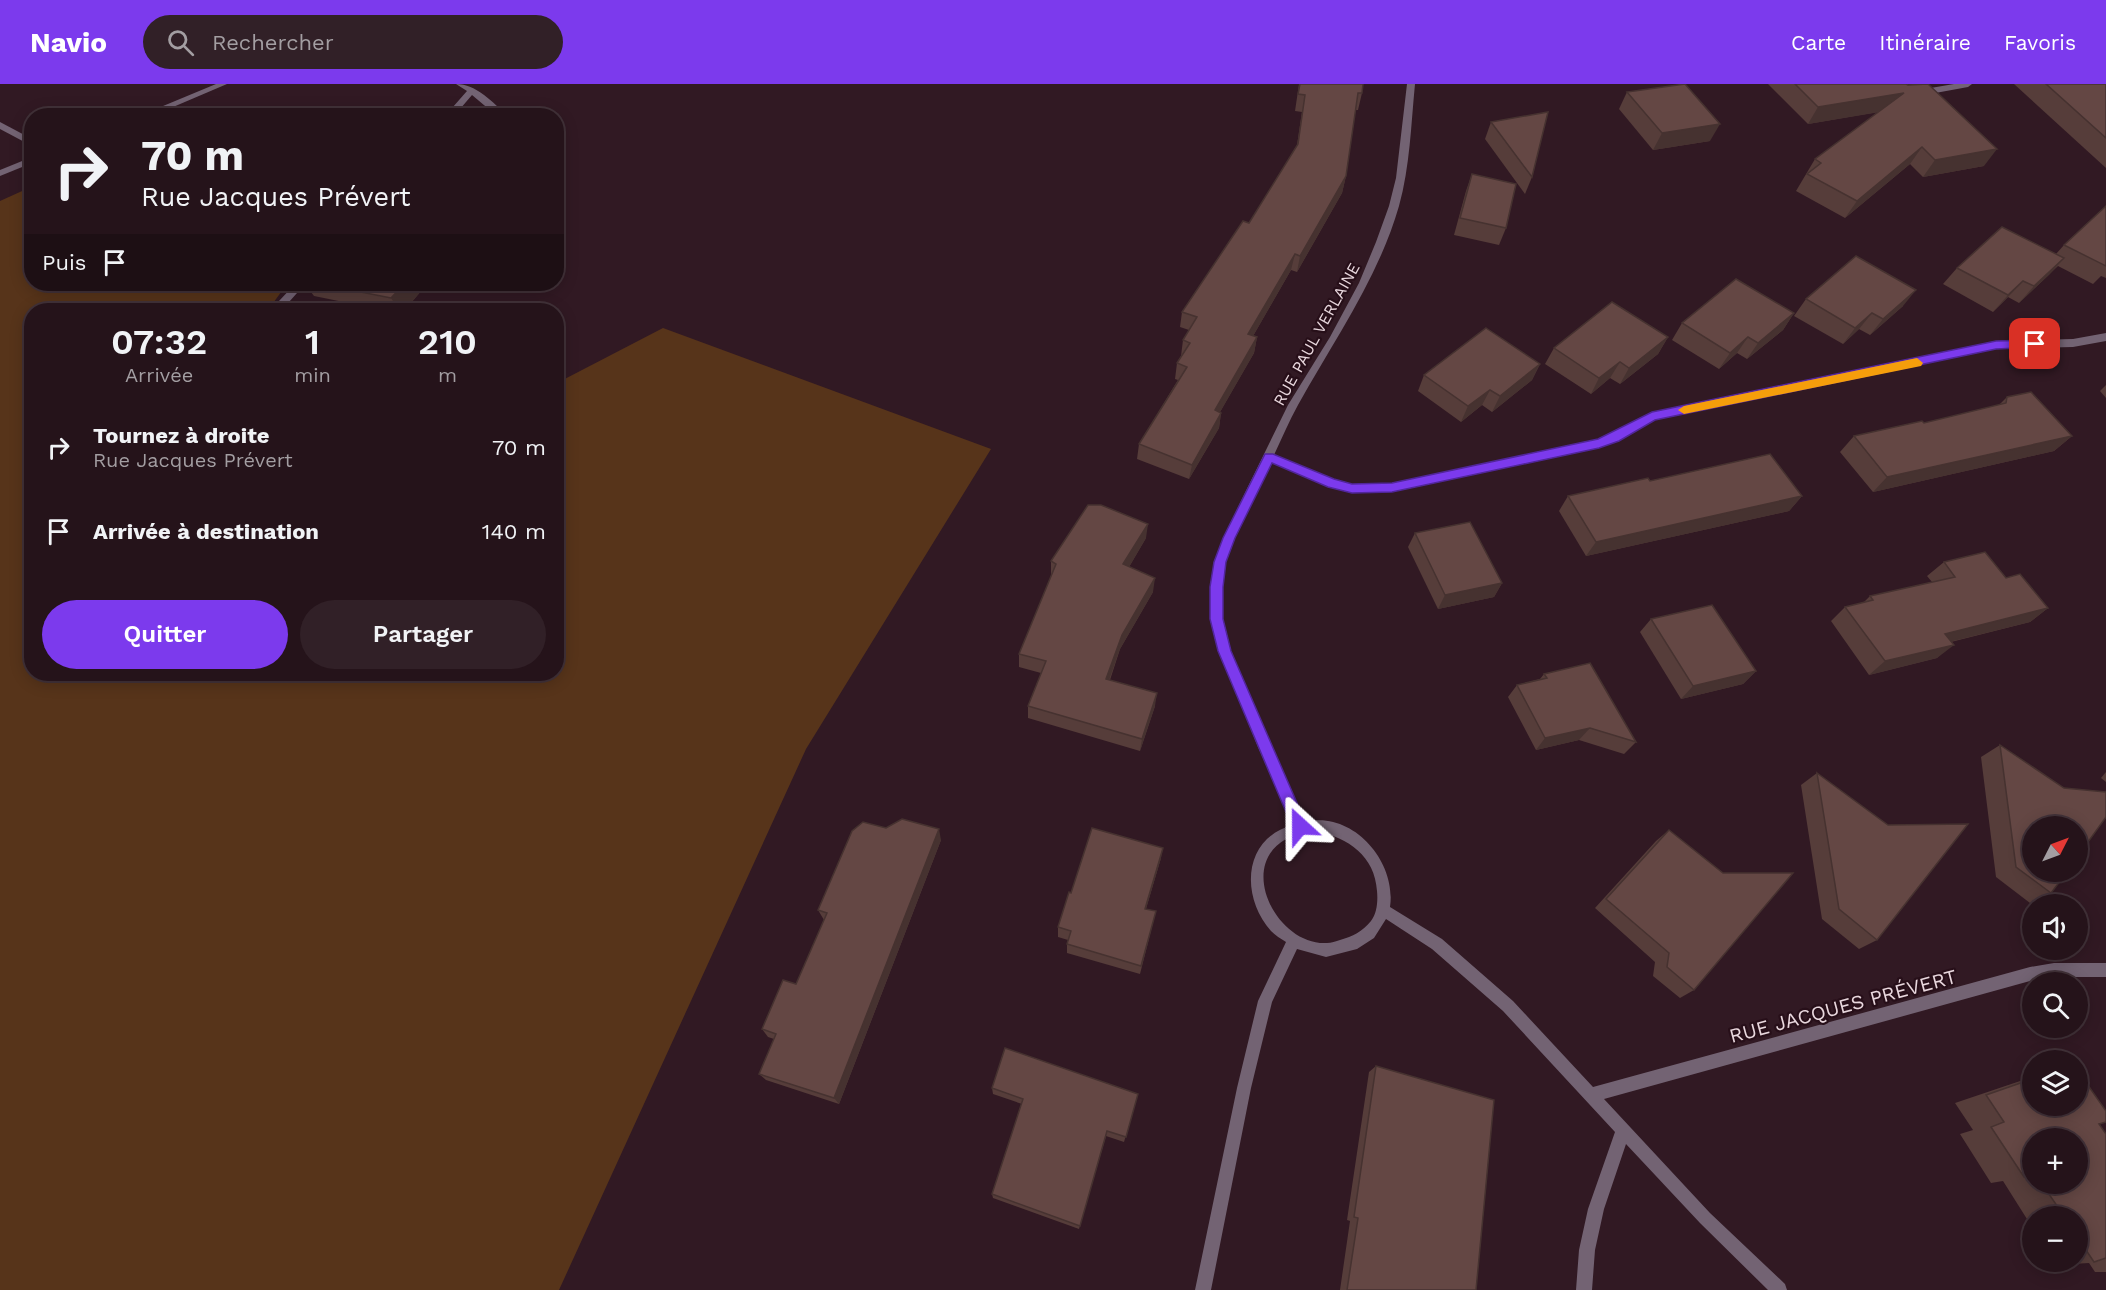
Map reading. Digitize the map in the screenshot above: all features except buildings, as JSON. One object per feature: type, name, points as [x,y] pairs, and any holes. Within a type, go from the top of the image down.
[{"type":"street","points":[[163,108],[223,84]]},
{"type":"street","points":[[460,84],[472,90],[493,108]]},
{"type":"street","name":"RUE PAUL VERLAINE","points":[[1269,457],[1293,405],[1364,283],[1381,242],[1401,178],[1411,84]]},
{"type":"street","points":[[1907,95],[1968,84]]},
{"type":"street","points":[[456,108],[472,90]]},
{"type":"street","points":[[0,125],[24,138]]},
{"type":"street","points":[[0,173],[24,163]]},
{"type":"street","points":[[284,303],[293,291]]},
{"type":"street","points":[[1300,826],[1224,651],[1216,619],[1216,587],[1220,562],[1229,538],[1269,457],[1332,483],[1352,488],[1392,488],[1599,443],[1614,438],[1652,417],[1996,345],[2073,343],[2106,338]]},
{"type":"street","points":[[1317,825],[1334,829],[1350,836],[1376,861],[1383,877],[1386,894],[1383,910],[1376,925],[1365,938],[1349,946],[1331,949],[1312,948],[1277,929],[1264,913],[1257,895],[1255,876],[1259,859],[1268,844],[1283,833],[1300,826],[1317,825]]},
{"type":"street","points":[[1383,910],[1437,944],[1508,1006],[1706,1218],[1779,1290]]},
{"type":"street","points":[[1203,1290],[1244,1088],[1265,1001],[1294,940]]},
{"type":"street","name":"RUE JACQUES PRÉVERT","points":[[1592,1095],[2030,974],[2054,970],[2106,970]]},
{"type":"street","points":[[1584,1290],[1587,1250],[1596,1209],[1623,1130]]},
{"type":"shaded area","points":[[24,190],[24,291],[282,291],[273,303],[24,303],[24,681],[564,681],[564,379],[663,328],[991,449],[806,749],[559,1290],[0,1290],[0,201]]},
{"type":"slow traffic","points":[[1684,410],[1917,363]]},
{"type":"route","points":[[1300,826],[1224,651],[1216,619],[1216,587],[1220,562],[1229,538],[1269,457],[1332,483],[1352,488],[1392,488],[1599,443],[1614,438],[1652,417],[1996,345],[2035,344]]}]
